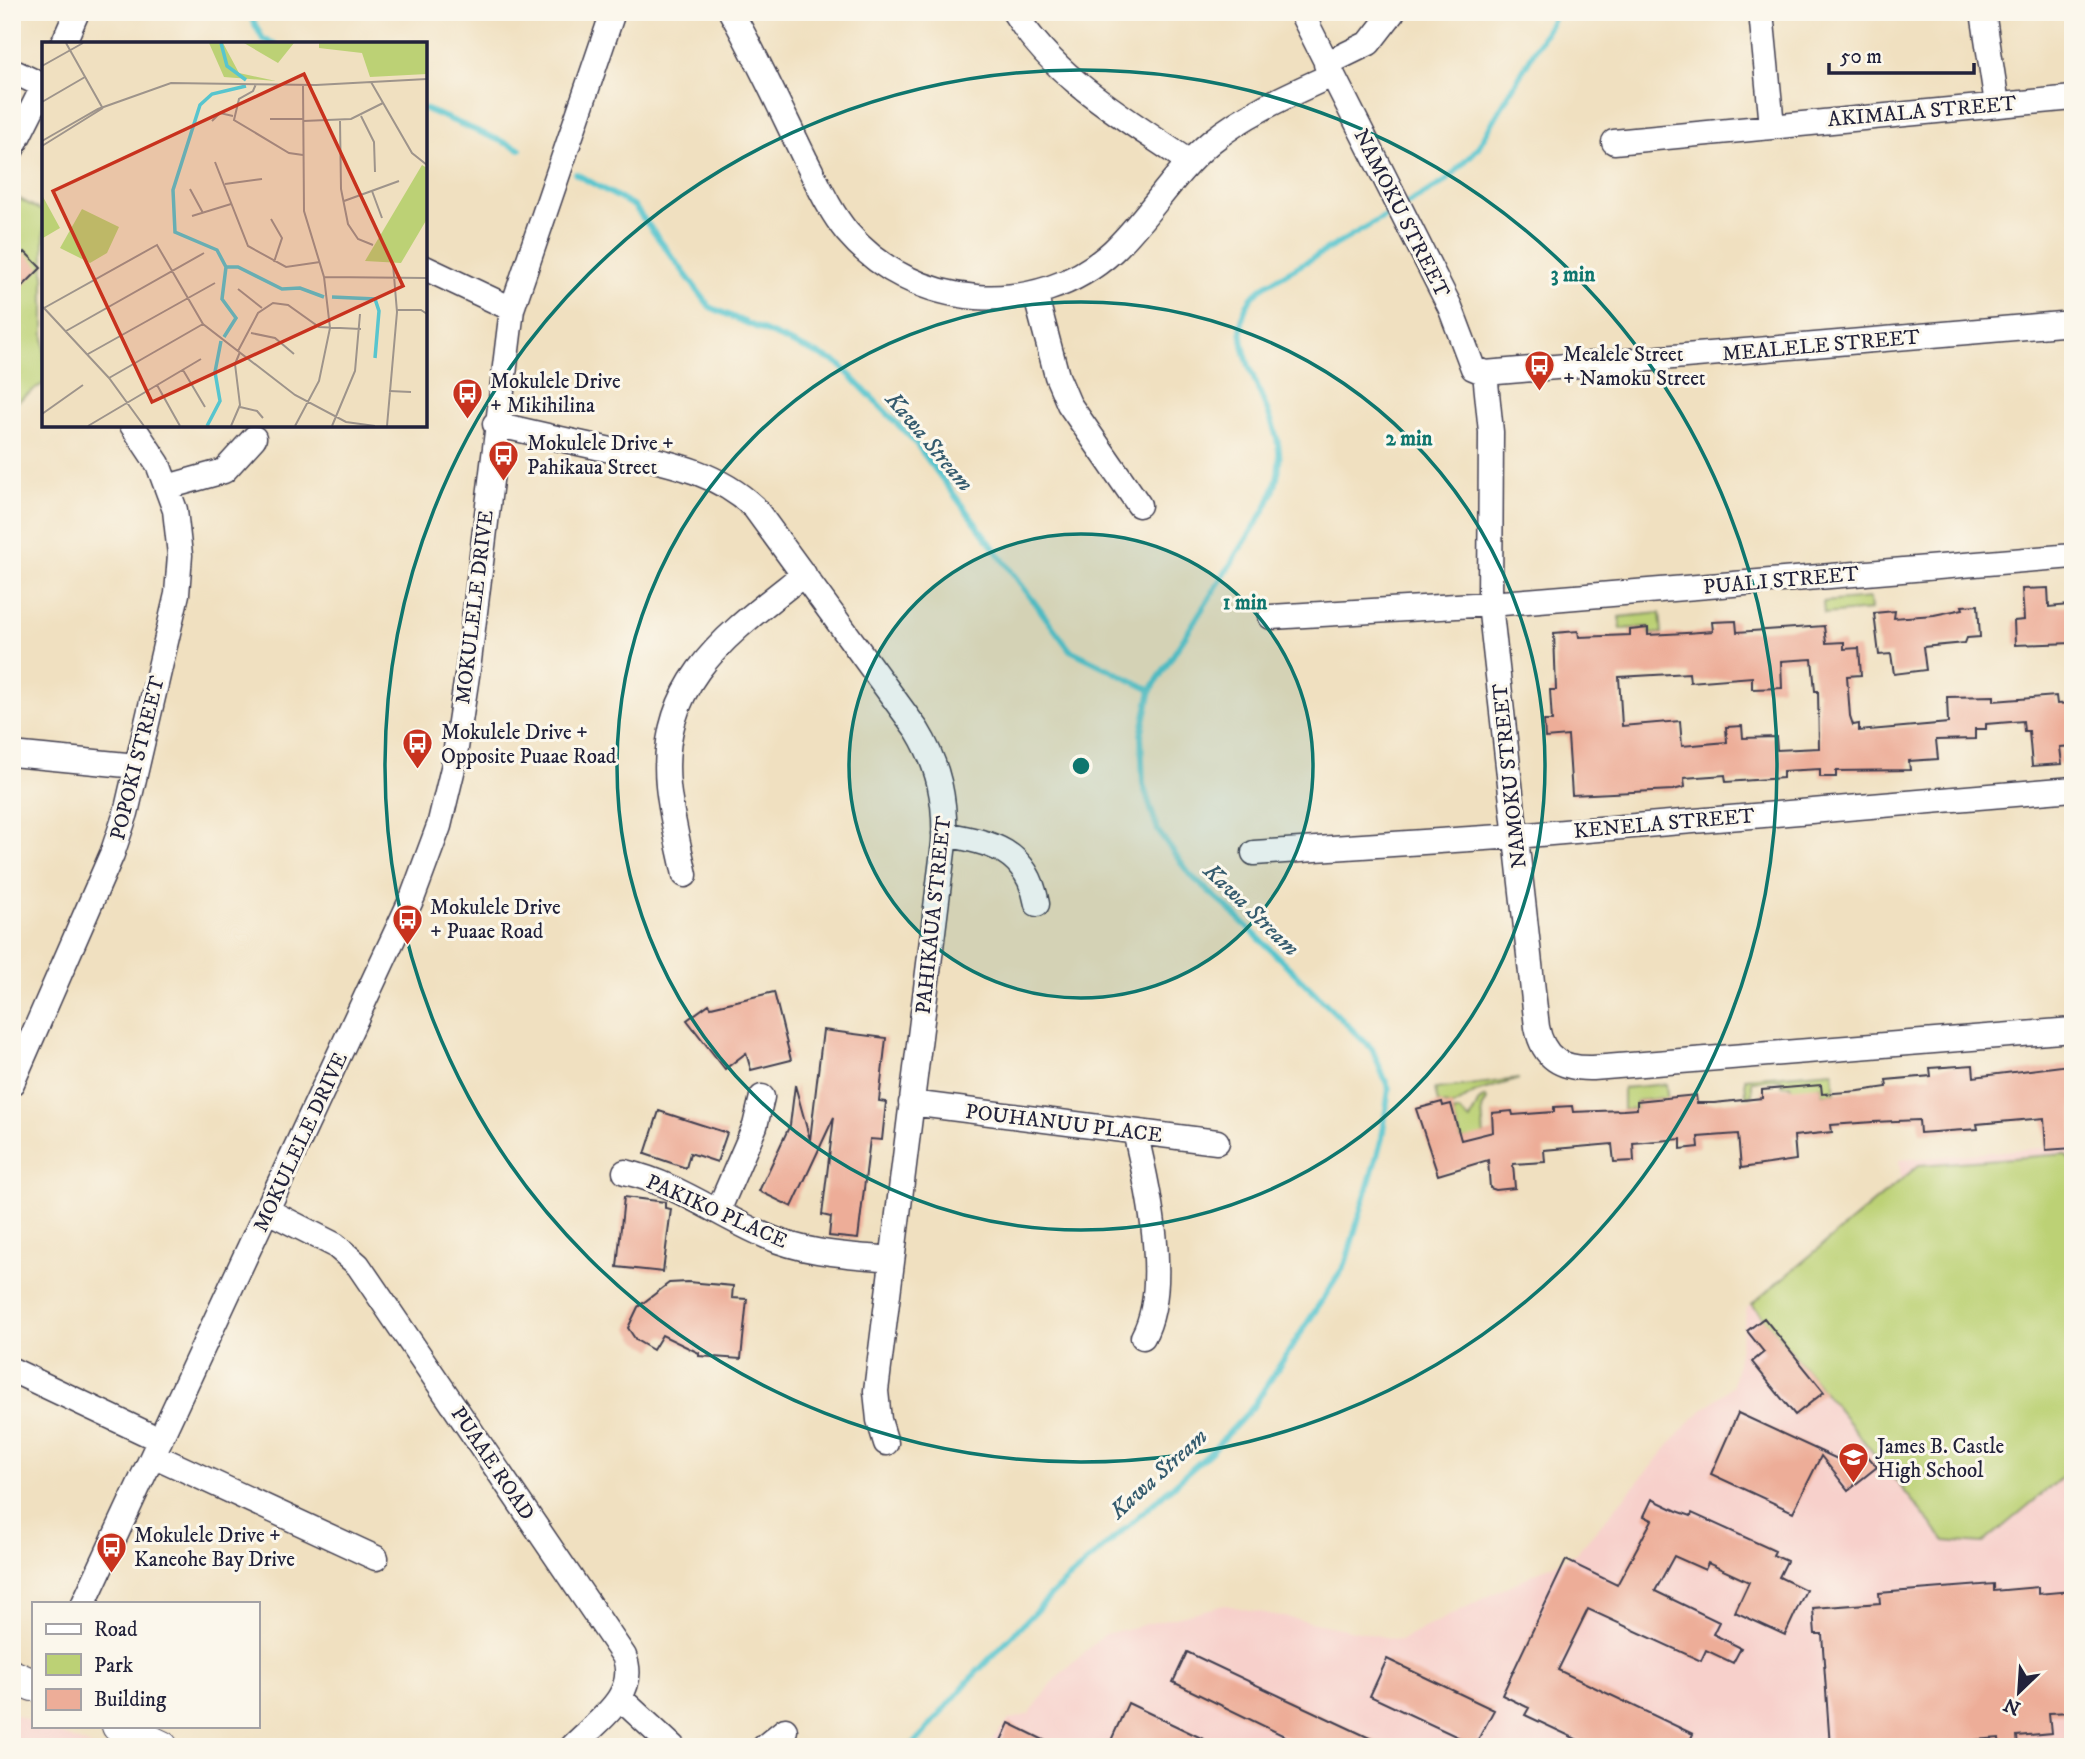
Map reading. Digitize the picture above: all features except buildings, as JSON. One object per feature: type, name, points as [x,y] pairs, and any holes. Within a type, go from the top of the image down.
[{"type":"main road","points":[[12,1676],[32,1685]]},
{"type":"main road","points":[[122,1728],[162,1747]]},
{"type":"street","points":[[64,42],[77,12]]},
{"type":"street","name":"MOKULELE DRIVE","points":[[84,1602],[413,896],[439,826],[453,768],[468,669],[495,424],[512,309],[613,12]]},
{"type":"street","points":[[731,12],[833,212],[864,249],[903,277],[947,294],[991,298],[1035,293],[1076,277],[1112,251],[1189,162],[1214,140],[1256,111],[1369,43],[1394,12]]},
{"type":"street","points":[[1014,12],[1043,53],[1075,84],[1189,162]]},
{"type":"street","name":"NAMOKU STREET","points":[[1301,12],[1459,326],[1473,368],[1485,373],[1491,432],[1490,604],[1539,1037],[1549,1056],[1567,1067],[1593,1068],[2073,1030]]},
{"type":"street","points":[[1761,12],[1772,126]]},
{"type":"street","points":[[1983,12],[1997,104]]},
{"type":"street","points":[[12,71],[42,85]]},
{"type":"street","points":[[12,149],[42,90]]},
{"type":"street","name":"AKIMALA STREET","points":[[1614,142],[2073,98]]},
{"type":"street","points":[[427,269],[512,309]]},
{"type":"street","points":[[1035,293],[1057,376],[1069,404],[1139,505]]},
{"type":"street","name":"MEALELE STREET","points":[[1485,373],[2073,323]]},
{"type":"street","name":"PAHIKAUA STREET","points":[[495,424],[685,467],[720,481],[754,507],[927,746],[944,801],[944,834],[876,1391],[878,1420],[886,1443]]},
{"type":"street","name":"POPOKI STREET","points":[[12,1083],[96,897],[126,813],[179,575],[179,535],[167,486],[158,464],[133,427]]},
{"type":"street","points":[[167,486],[224,471],[254,438]]},
{"type":"street","name":"PUALI STREET","points":[[1271,617],[1490,604],[2073,556]]},
{"type":"street","points":[[685,875],[667,768],[677,708],[686,688],[710,653],[804,574]]},
{"type":"street","points":[[12,754],[137,766]]},
{"type":"street","name":"KENELA STREET","points":[[1254,853],[1516,836],[2073,789]]},
{"type":"street","points":[[944,834],[984,842],[1011,855],[1029,877],[1037,904]]},
{"type":"street","points":[[718,1211],[755,1126],[762,1097]]},
{"type":"street","name":"POUHANUU PLACE","points":[[911,1104],[1217,1142]]},
{"type":"street","points":[[1135,1132],[1149,1193],[1157,1292],[1154,1315],[1143,1337]]},
{"type":"street","name":"PAKIKO PLACE","points":[[625,1172],[669,1185],[765,1236],[800,1248],[892,1259]]},
{"type":"street","name":"PUAAE ROAD","points":[[268,1211],[335,1245],[367,1276],[624,1656],[628,1680],[620,1698]]},
{"type":"street","points":[[12,1370],[156,1448],[376,1558]]},
{"type":"street","points":[[572,1747],[620,1698],[673,1747]]},
{"type":"street","points":[[764,1747],[785,1730]]},
{"type":"shaded area","name":"James B. Castle High School","points":[[2073,1145],[2073,1747],[986,1747],[1009,1720],[1029,1714],[1056,1678],[1105,1634],[1225,1605],[1400,1640],[1576,1553],[1693,1418],[1733,1385],[1747,1308],[1901,1178],[1899,1160]]},
{"type":"shaded area","points":[[12,1713],[32,1722],[32,1728],[47,1728],[93,1747],[12,1747]]},
{"type":"green space","points":[[12,195],[42,211],[42,384],[12,405]]},
{"type":"green space","points":[[1870,598],[1871,610],[1824,614],[1823,602]]},
{"type":"green space","points":[[1660,613],[1662,633],[1650,634],[1649,627],[1621,629],[1619,617]]},
{"type":"green space","points":[[1833,1071],[1835,1093],[1822,1094],[1821,1085],[1792,1094],[1791,1085],[1782,1086],[1781,1079],[1752,1081],[1752,1095],[1746,1096],[1745,1078]]},
{"type":"green space","points":[[1519,1079],[1476,1092],[1453,1106],[1438,1103],[1435,1089]]},
{"type":"green space","points":[[1666,1084],[1669,1116],[1662,1098],[1637,1101],[1637,1109],[1623,1110],[1623,1088]]},
{"type":"green space","points":[[1485,1097],[1487,1100],[1482,1109],[1484,1139],[1461,1140],[1453,1113],[1459,1111],[1470,1120],[1479,1101]]},
{"type":"green space","points":[[2065,1154],[2073,1163],[2073,1468],[1982,1544],[1945,1541],[1752,1304],[1919,1165]]},
{"type":"waterway","name":"Kawa Stream","points":[[248,12],[263,39],[270,42]]},
{"type":"waterway","points":[[1405,205],[1446,181],[1477,149],[1557,12]]},
{"type":"waterway","name":"Kawa Stream","points":[[427,110],[520,149]]},
{"type":"waterway","name":"Kawa Stream","points":[[576,174],[634,206],[710,307],[838,363],[914,441],[1070,650],[1151,690],[1141,735],[1143,784],[1158,831],[1190,875],[1228,908],[1372,1049],[1389,1089],[1382,1138],[1345,1265],[1252,1408],[1212,1451],[1056,1590],[970,1679],[912,1747]]},
{"type":"waterway","points":[[1151,690],[1263,513],[1276,483],[1279,451],[1275,430],[1242,341],[1242,320],[1249,301],[1266,285],[1396,210]]},
{"type":"place","name":"Mealele Street + Namoku Street","points":[[1540,393]]},
{"type":"place","name":"Mokulele Drive + Mikihilina","points":[[467,420]]},
{"type":"place","name":"Mokulele Drive + Pahikaua Street","points":[[504,482]]},
{"type":"place","name":"Mokulele Drive + Opposite Puaae Road","points":[[418,771]]},
{"type":"place","name":"Mokulele Drive + Puaae Road","points":[[407,946]]},
{"type":"place","name":"James B. Castle High School","points":[[1854,1485]]},
{"type":"place","name":"Mokulele Drive + Kaneohe Bay Drive","points":[[111,1574]]}]
